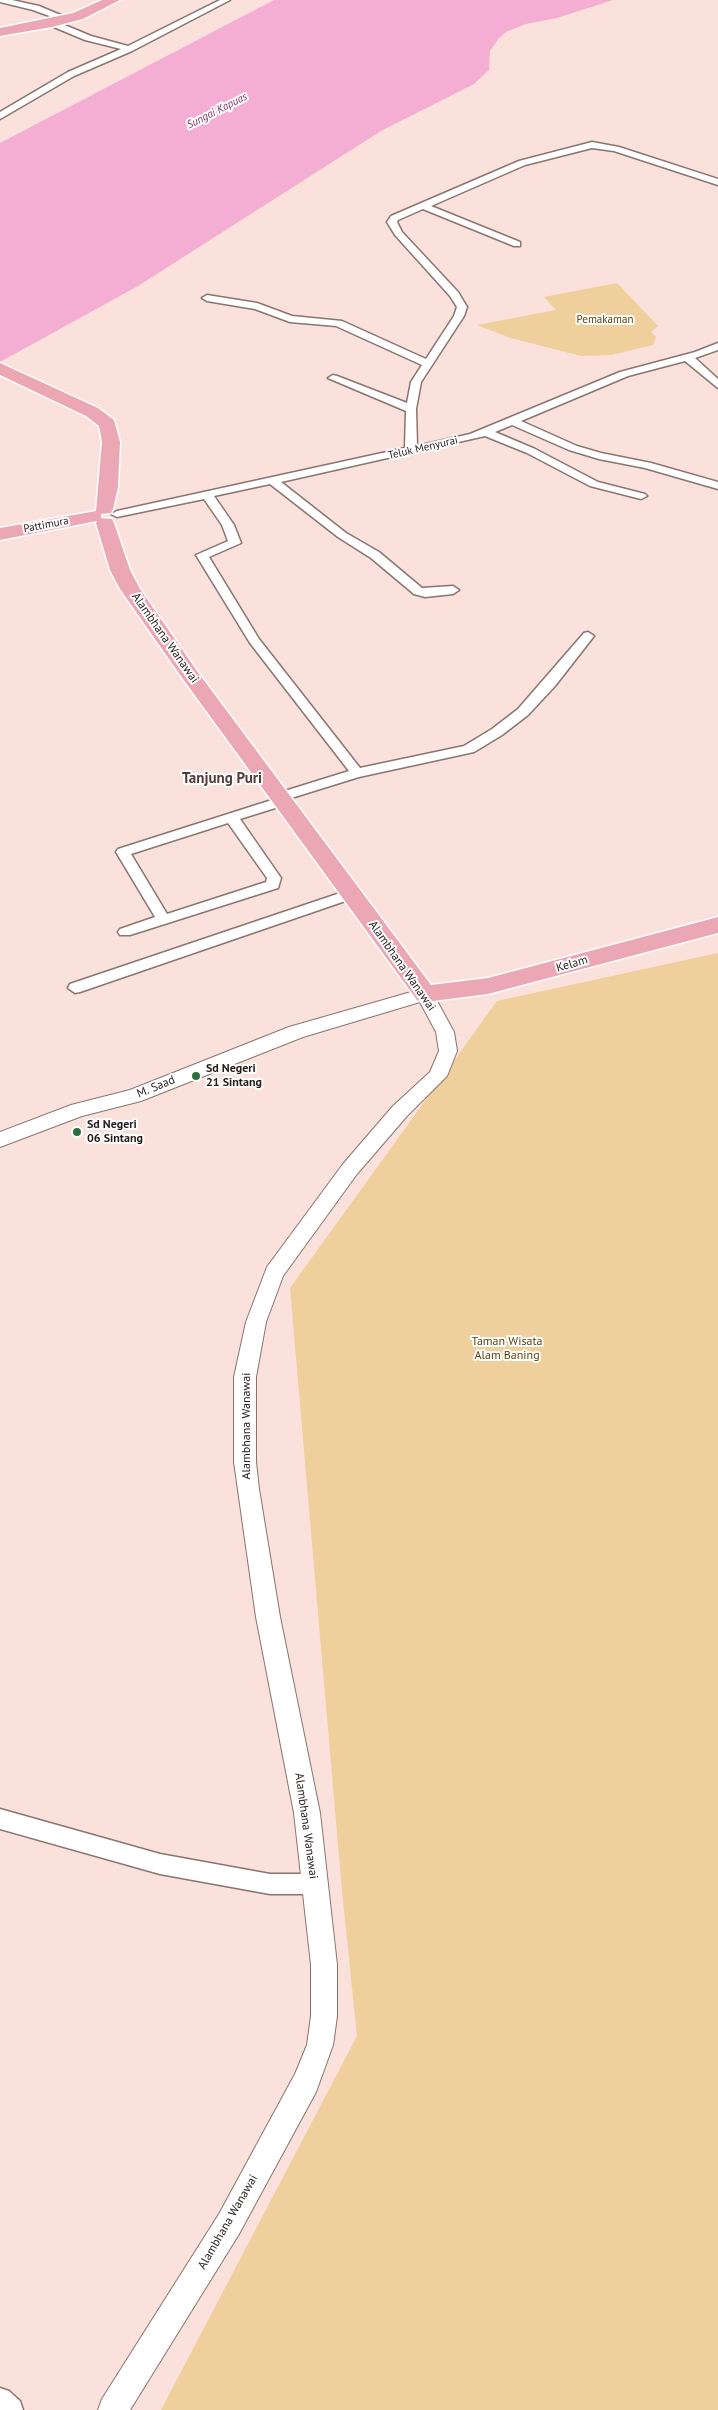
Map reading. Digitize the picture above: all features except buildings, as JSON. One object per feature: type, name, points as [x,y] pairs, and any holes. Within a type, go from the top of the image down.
[{"type":"main road","points":[[0,32],[52,23],[113,0]]},
{"type":"main road","name":"Alambhana Wanawai","points":[[0,368],[66,399],[102,419],[110,431],[109,487],[105,516],[120,570],[130,589],[281,799],[425,994]]},
{"type":"main road","name":"Pattimura","points":[[0,534],[105,516]]},
{"type":"main road","name":"Kelam","points":[[425,994],[488,986],[718,925]]},
{"type":"street","points":[[2,0],[36,8],[66,19]]},
{"type":"street","points":[[0,116],[82,69],[129,49],[226,0]]},
{"type":"street","points":[[52,23],[88,38],[129,49]]},
{"type":"street","points":[[411,451],[413,390],[426,363],[454,324],[462,307],[454,294],[398,233],[392,222],[397,216],[529,160],[592,145],[616,149],[718,182]]},
{"type":"street","points":[[423,206],[517,244]]},
{"type":"street","points":[[207,298],[257,306],[290,319],[338,323],[426,363]]},
{"type":"street","name":"Teluk Menyurai","points":[[105,516],[411,451],[486,432],[577,392],[630,372],[687,357],[718,346]]},
{"type":"street","points":[[687,357],[718,385]]},
{"type":"street","points":[[333,378],[411,409]]},
{"type":"street","points":[[513,421],[573,448],[599,456],[647,465],[718,486]]},
{"type":"street","points":[[486,432],[530,451],[594,484],[641,496]]},
{"type":"street","points":[[271,480],[342,535],[375,555],[418,591],[425,593],[453,590]]},
{"type":"street","points":[[207,495],[228,525],[235,543],[202,555],[254,640],[357,773]]},
{"type":"street","points":[[164,920],[123,852],[357,773],[456,753],[479,743],[523,712],[550,683],[588,636]]},
{"type":"street","points":[[125,932],[273,885],[274,878],[231,817]]},
{"type":"street","points":[[75,988],[352,894]]},
{"type":"street","name":"M. Saad","points":[[0,1140],[78,1110],[134,1096],[319,1024],[425,994]]},
{"type":"street","name":"Alambhana Wanawai","points":[[113,2410],[229,2224],[306,2082],[320,2045],[324,2016],[324,1965],[307,1813],[268,1617],[248,1489],[245,1462],[245,1377],[256,1322],[274,1273],[350,1169],[400,1111],[438,1076],[448,1051],[445,1032],[425,994]]},
{"type":"street","points":[[0,1819],[160,1864],[193,1871],[270,1884],[314,1884]]},
{"type":"street","points":[[0,2400],[12,2410]]},
{"type":"green space","name":"Pemakaman","points":[[617,283],[658,326],[651,332],[656,337],[653,345],[611,355],[581,356],[511,338],[477,325],[556,310],[544,297]]},
{"type":"green space","name":"Taman Wisata Alam Baning","points":[[718,953],[718,2410],[161,2410],[357,2036],[342,1891],[290,1288],[497,1001]]},
{"type":"water","name":"Sungai Kapuas","points":[[274,0],[613,0],[557,18],[526,24],[506,32],[490,51],[489,70],[474,84],[381,131],[138,286],[0,362],[0,143]]},
{"type":"place","name":"Sd Negeri 21 Sintang","points":[[196,1076]]},
{"type":"place","name":"Sd Negeri 06 Sintang","points":[[77,1132]]},
{"type":"district","name":"Tanjung Puri","points":[[222,779]]}]
